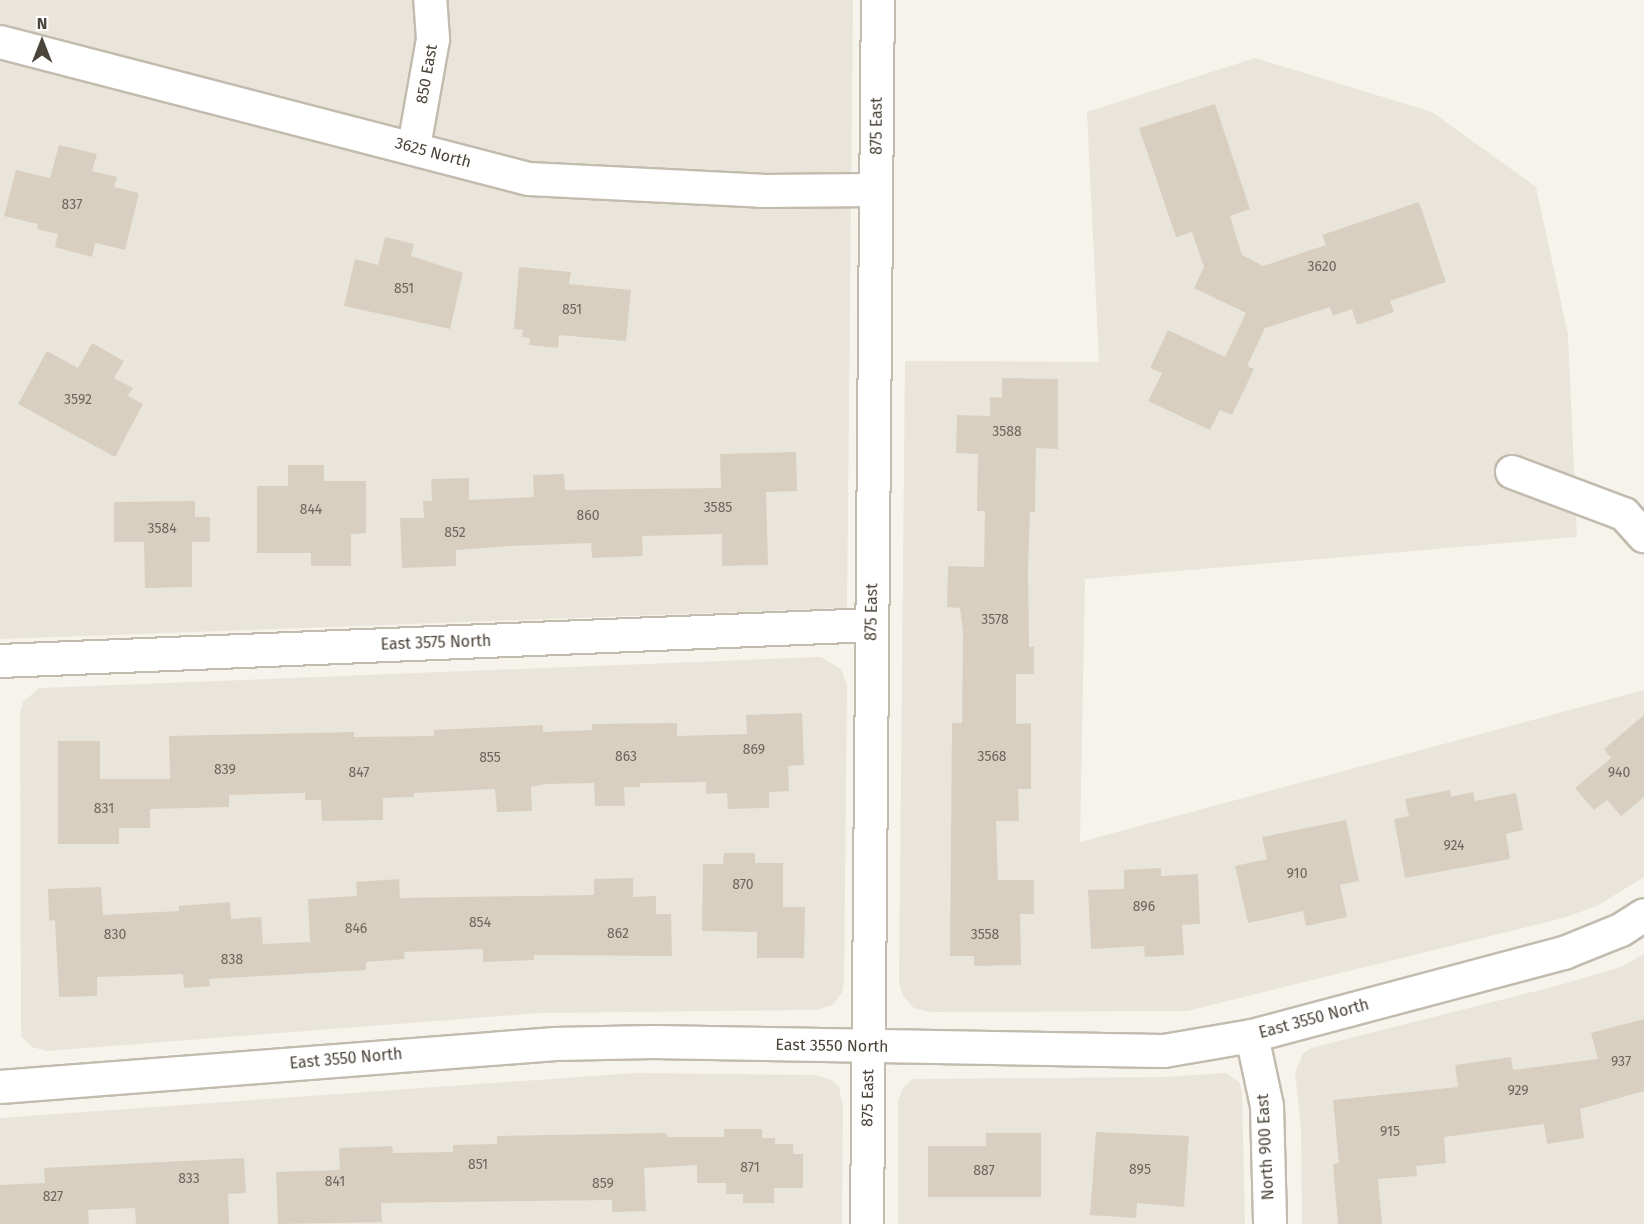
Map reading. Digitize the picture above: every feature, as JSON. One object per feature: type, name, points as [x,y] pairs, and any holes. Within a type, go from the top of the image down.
[{"type":"street","name":"850 East","points":[[414,147],[433,39],[430,0]]},
{"type":"street","name":"875 East","points":[[867,1224],[878,0]]},
{"type":"street","name":"3625 North","points":[[0,42],[414,147],[529,179],[762,191],[876,190]]},
{"type":"street","points":[[1512,472],[1624,514],[1644,536]]},
{"type":"street","name":"East 3575 North","points":[[0,661],[872,625]]},
{"type":"street","name":"East 3550 North","points":[[0,1087],[555,1044],[869,1046],[1164,1052],[1252,1036],[1564,953],[1621,930],[1644,915]]},
{"type":"street","name":"North 900 East","points":[[1252,1036],[1267,1106],[1270,1224]]},
{"type":"shaded area","points":[[0,0],[853,0],[847,608],[0,639]]},
{"type":"shaded area","points":[[1255,58],[1432,112],[1536,187],[1568,335],[1577,537],[1085,579],[1080,842],[1644,690],[1644,877],[1597,906],[1563,918],[1187,1011],[930,1012],[914,1008],[903,996],[899,982],[905,361],[1099,362],[1087,112]]},
{"type":"shaded area","points":[[821,657],[841,669],[847,685],[844,983],[842,993],[832,1005],[817,1010],[539,1013],[47,1051],[32,1047],[21,1036],[20,713],[23,702],[39,688]]},
{"type":"shaded area","points":[[1644,954],[1644,1224],[1302,1224],[1301,1128],[1295,1072],[1303,1054],[1311,1048],[1560,985],[1621,967]]},
{"type":"shaded area","points":[[635,1073],[815,1075],[832,1080],[839,1087],[843,1108],[842,1224],[0,1224],[0,1118]]},
{"type":"shaded area","points":[[1226,1073],[1239,1082],[1242,1092],[1245,1224],[898,1224],[898,1100],[904,1087],[913,1079],[1165,1077]]},
{"type":"building","points":[[1215,104],[1250,209],[1230,216],[1242,255],[1263,266],[1326,245],[1322,235],[1419,202],[1446,282],[1390,301],[1394,312],[1357,325],[1352,309],[1333,316],[1330,307],[1265,328],[1247,366],[1254,369],[1232,415],[1220,410],[1210,430],[1148,401],[1162,373],[1150,368],[1168,330],[1225,357],[1246,313],[1194,288],[1204,267],[1192,232],[1176,237],[1139,128]]},
{"type":"building","points":[[59,145],[97,154],[92,171],[117,177],[114,187],[139,193],[125,250],[95,243],[92,257],[55,247],[58,234],[37,229],[38,224],[4,216],[16,170],[50,178]]},
{"type":"building","points":[[385,237],[414,244],[411,256],[463,273],[450,329],[344,306],[355,259],[378,265]]},
{"type":"building","points":[[519,267],[571,272],[569,284],[631,290],[626,341],[559,335],[558,348],[529,345],[530,338],[522,337],[523,330],[514,329]]},
{"type":"building","points":[[92,343],[124,361],[114,378],[133,388],[128,396],[143,404],[115,457],[18,404],[47,351],[78,368]]},
{"type":"building","points":[[1002,378],[1058,379],[1058,449],[1036,448],[1035,512],[1030,512],[1028,569],[1029,647],[1034,647],[1034,674],[1016,674],[1016,724],[1031,723],[1031,789],[1018,789],[1019,821],[996,821],[998,880],[1034,880],[1034,914],[1020,914],[1021,965],[974,966],[974,956],[950,956],[952,723],[962,723],[963,632],[960,608],[947,607],[948,566],[984,567],[985,511],[977,511],[978,454],[956,453],[957,415],[990,416],[990,397],[1002,398]]},
{"type":"building","points":[[796,452],[797,491],[766,492],[768,565],[722,566],[722,534],[642,536],[643,556],[592,558],[591,543],[511,546],[456,550],[456,566],[402,568],[400,518],[424,518],[423,501],[432,501],[431,479],[469,478],[469,500],[534,497],[533,475],[564,474],[565,490],[721,488],[720,454]]},
{"type":"building","points":[[288,465],[324,465],[324,481],[366,481],[366,533],[351,534],[351,566],[311,566],[311,553],[257,553],[257,486],[288,486]]},
{"type":"building","points":[[195,501],[195,517],[210,517],[210,542],[192,542],[192,587],[145,588],[144,542],[114,542],[114,502]]},
{"type":"building","points":[[802,713],[804,765],[788,766],[789,791],[769,792],[769,808],[728,809],[727,793],[706,794],[706,782],[640,783],[640,787],[624,787],[625,806],[595,806],[594,783],[545,784],[531,787],[532,811],[497,812],[495,789],[414,793],[414,797],[383,798],[383,820],[322,821],[321,800],[305,800],[305,793],[229,795],[229,807],[150,809],[150,828],[119,828],[119,844],[58,844],[58,741],[100,741],[100,779],[170,779],[169,736],[354,732],[354,737],[434,736],[434,730],[543,725],[543,732],[592,730],[592,724],[677,723],[677,736],[747,734],[746,715]]},
{"type":"building","points":[[1644,715],[1644,797],[1621,816],[1607,800],[1594,810],[1575,788],[1611,758],[1604,749]]},
{"type":"building","points":[[1450,790],[1451,797],[1473,792],[1475,801],[1516,793],[1523,830],[1506,834],[1510,859],[1405,878],[1394,819],[1409,816],[1405,799]]},
{"type":"building","points":[[1346,820],[1359,881],[1340,885],[1347,917],[1306,926],[1303,911],[1248,923],[1235,866],[1267,859],[1262,837]]},
{"type":"building","points":[[724,853],[755,853],[755,863],[783,863],[783,907],[805,907],[804,958],[757,958],[757,932],[702,931],[703,864],[723,864]]},
{"type":"building","points":[[1161,868],[1161,876],[1198,874],[1200,924],[1182,925],[1184,955],[1145,957],[1144,946],[1091,949],[1088,890],[1124,889],[1124,870]]},
{"type":"building","points":[[633,878],[633,897],[656,896],[656,914],[671,914],[672,956],[534,955],[534,960],[483,962],[483,949],[404,952],[405,959],[366,962],[366,970],[209,979],[210,986],[184,988],[183,974],[97,977],[97,996],[59,997],[55,920],[49,921],[48,889],[101,887],[103,915],[179,911],[179,906],[230,902],[231,919],[261,917],[263,944],[310,942],[308,899],[357,896],[356,882],[399,879],[400,898],[594,895],[594,879]]},
{"type":"building","points":[[1644,1019],[1644,1091],[1580,1109],[1584,1138],[1547,1144],[1544,1124],[1444,1137],[1446,1163],[1416,1166],[1417,1176],[1378,1179],[1382,1224],[1338,1224],[1333,1164],[1339,1163],[1333,1100],[1458,1087],[1455,1065],[1511,1057],[1513,1070],[1598,1059],[1591,1033]]},
{"type":"building","points":[[724,1129],[762,1129],[762,1138],[775,1138],[775,1144],[793,1144],[793,1154],[803,1154],[803,1188],[774,1188],[774,1203],[743,1203],[743,1194],[726,1194],[726,1183],[697,1183],[697,1165],[644,1168],[646,1211],[612,1212],[612,1200],[381,1203],[382,1222],[278,1224],[276,1172],[340,1170],[339,1148],[392,1146],[393,1153],[453,1152],[453,1145],[497,1144],[497,1136],[666,1133],[667,1137],[724,1137]]},
{"type":"building","points":[[1096,1132],[1189,1136],[1184,1207],[1137,1203],[1136,1218],[1090,1215]]},
{"type":"building","points":[[986,1133],[1041,1133],[1041,1197],[928,1197],[928,1146],[986,1146]]},
{"type":"building","points":[[244,1158],[246,1193],[228,1194],[229,1224],[136,1224],[135,1208],[88,1210],[89,1224],[0,1224],[0,1185],[45,1183],[44,1168]]}]
